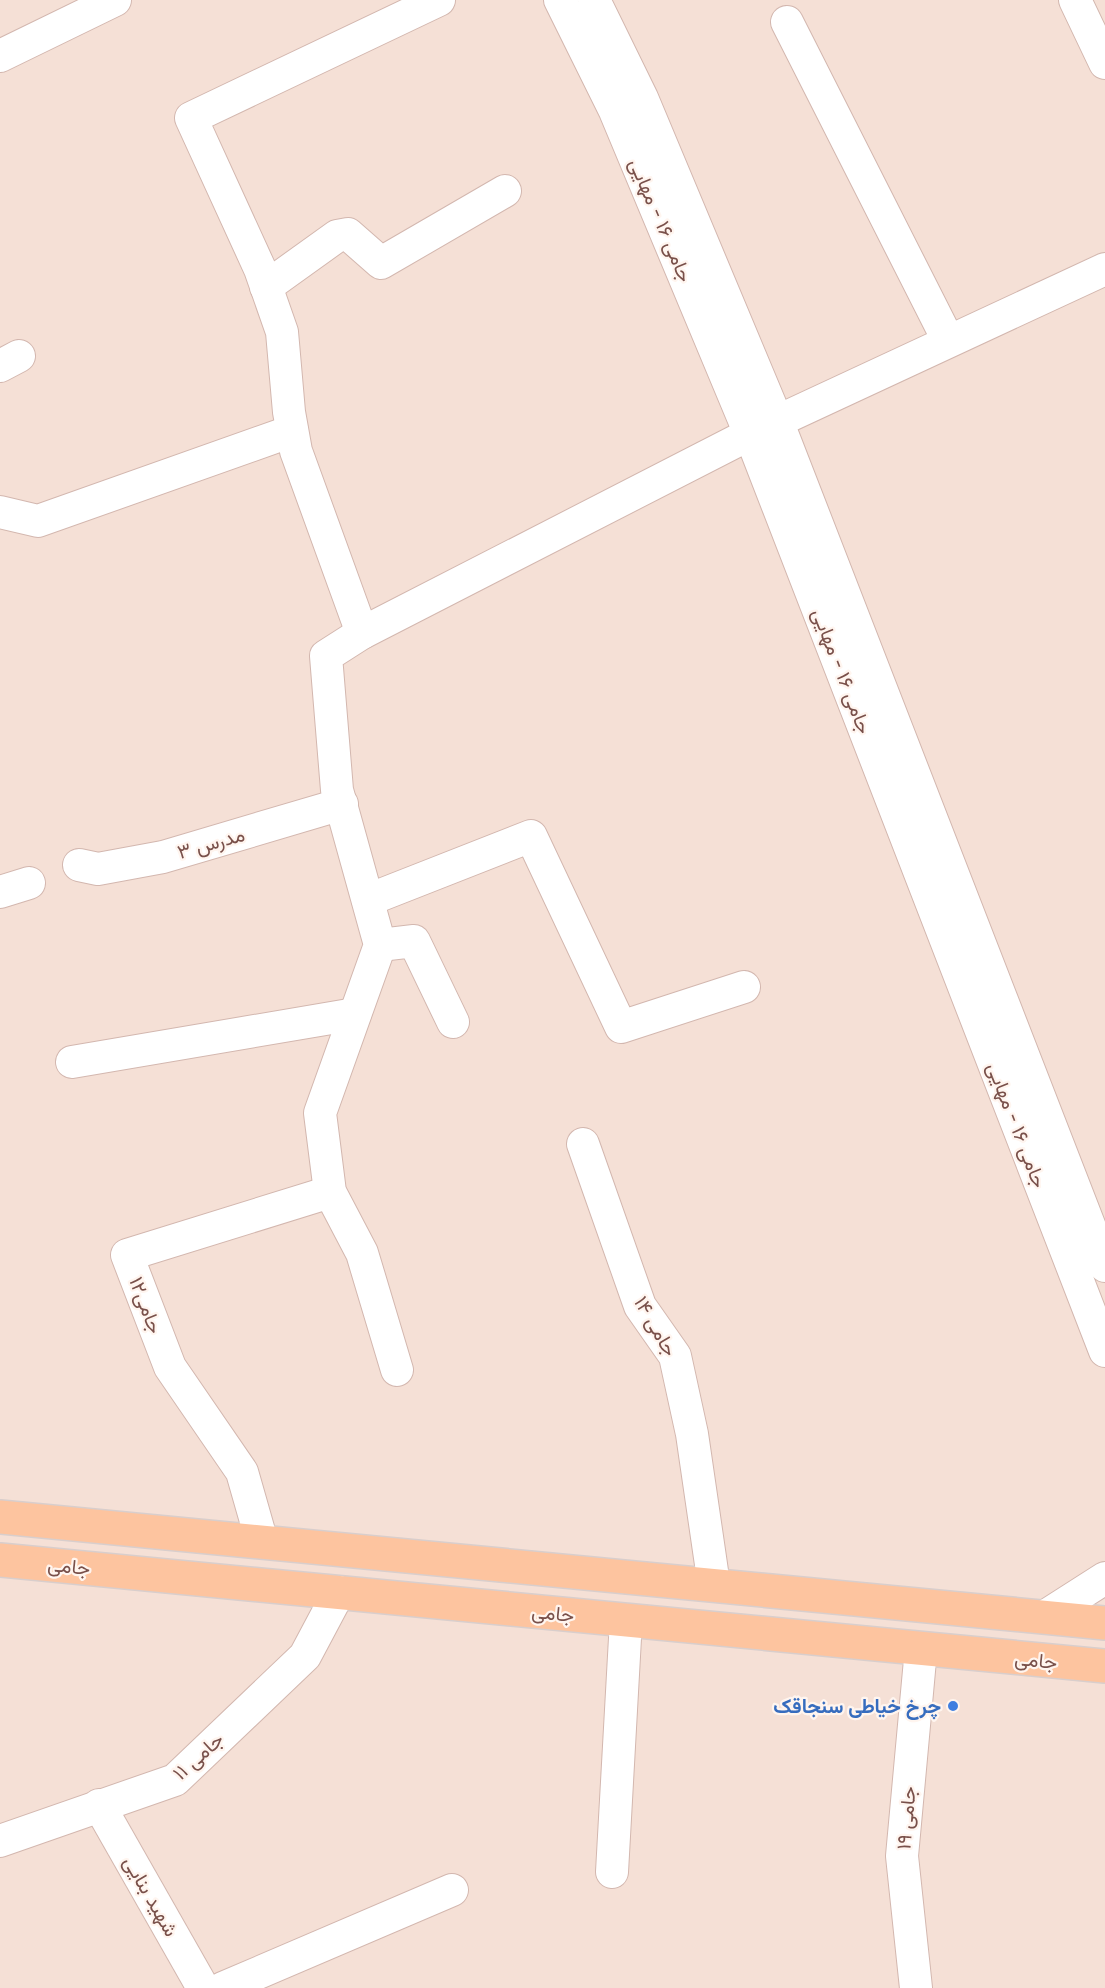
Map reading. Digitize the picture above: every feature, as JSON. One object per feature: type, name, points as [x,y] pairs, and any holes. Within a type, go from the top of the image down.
[{"type":"main road","points":[[0,1516],[1105,1623]]},
{"type":"main road","name":"جامی","points":[[0,1560],[1105,1666]]},
{"type":"main road","points":[[462,1604],[474,1593],[477,1576],[469,1562]]},
{"type":"main road","points":[[543,1612],[537,1596],[541,1580],[554,1571]]},
{"type":"street","points":[[0,56],[115,0]]},
{"type":"street","points":[[362,633],[296,451],[282,332],[266,287],[191,118],[440,0]]},
{"type":"street","name":"جامی ۱۶ - مهایی","points":[[560,0],[615,111],[764,429],[1105,1266]]},
{"type":"street","name":"جامی ۱۶ - مهایی","points":[[594,0],[642,98],[1103,1338]]},
{"type":"street","points":[[1075,0],[1105,63]]},
{"type":"street","points":[[787,22],[948,340]]},
{"type":"street","points":[[266,287],[337,236],[348,234],[381,263],[506,191]]},
{"type":"street","points":[[397,1370],[362,1252],[330,1192],[320,1113],[380,945],[338,790],[326,656],[362,633],[764,429],[948,340],[1105,269]]},
{"type":"street","points":[[0,512],[38,521],[292,431]]},
{"type":"street","name":"مدرس ۳","points":[[79,865],[98,869],[163,857],[342,804]]},
{"type":"street","points":[[368,900],[531,836],[621,1027],[744,987]]},
{"type":"street","points":[[380,945],[414,940],[453,1022]]},
{"type":"street","points":[[72,1062],[355,1014]]},
{"type":"street","name":"جامی ۱۴","points":[[584,1144],[640,1306],[675,1356],[692,1434],[714,1585]]},
{"type":"street","name":"جامی۱۲","points":[[262,1542],[242,1472],[170,1367],[128,1255],[330,1192]]},
{"type":"street","points":[[1044,1617],[1105,1578]]},
{"type":"street","name":"جامی ۱۱","points":[[0,1841],[175,1780],[305,1656],[339,1592]]},
{"type":"street","points":[[612,1872],[626,1620]]},
{"type":"street","name":"جامی ۱۹","points":[[916,1988],[903,1856],[921,1649]]},
{"type":"street","name":"شهید بنایی","points":[[99,1805],[203,1988]]},
{"type":"street","points":[[223,1988],[452,1890]]},
{"type":"shaded area","points":[[0,0],[1105,0],[1105,1988],[0,1988]]},
{"type":"place","name":"چرخ خیاطی سنجاقک","points":[[953,1706]]}]
